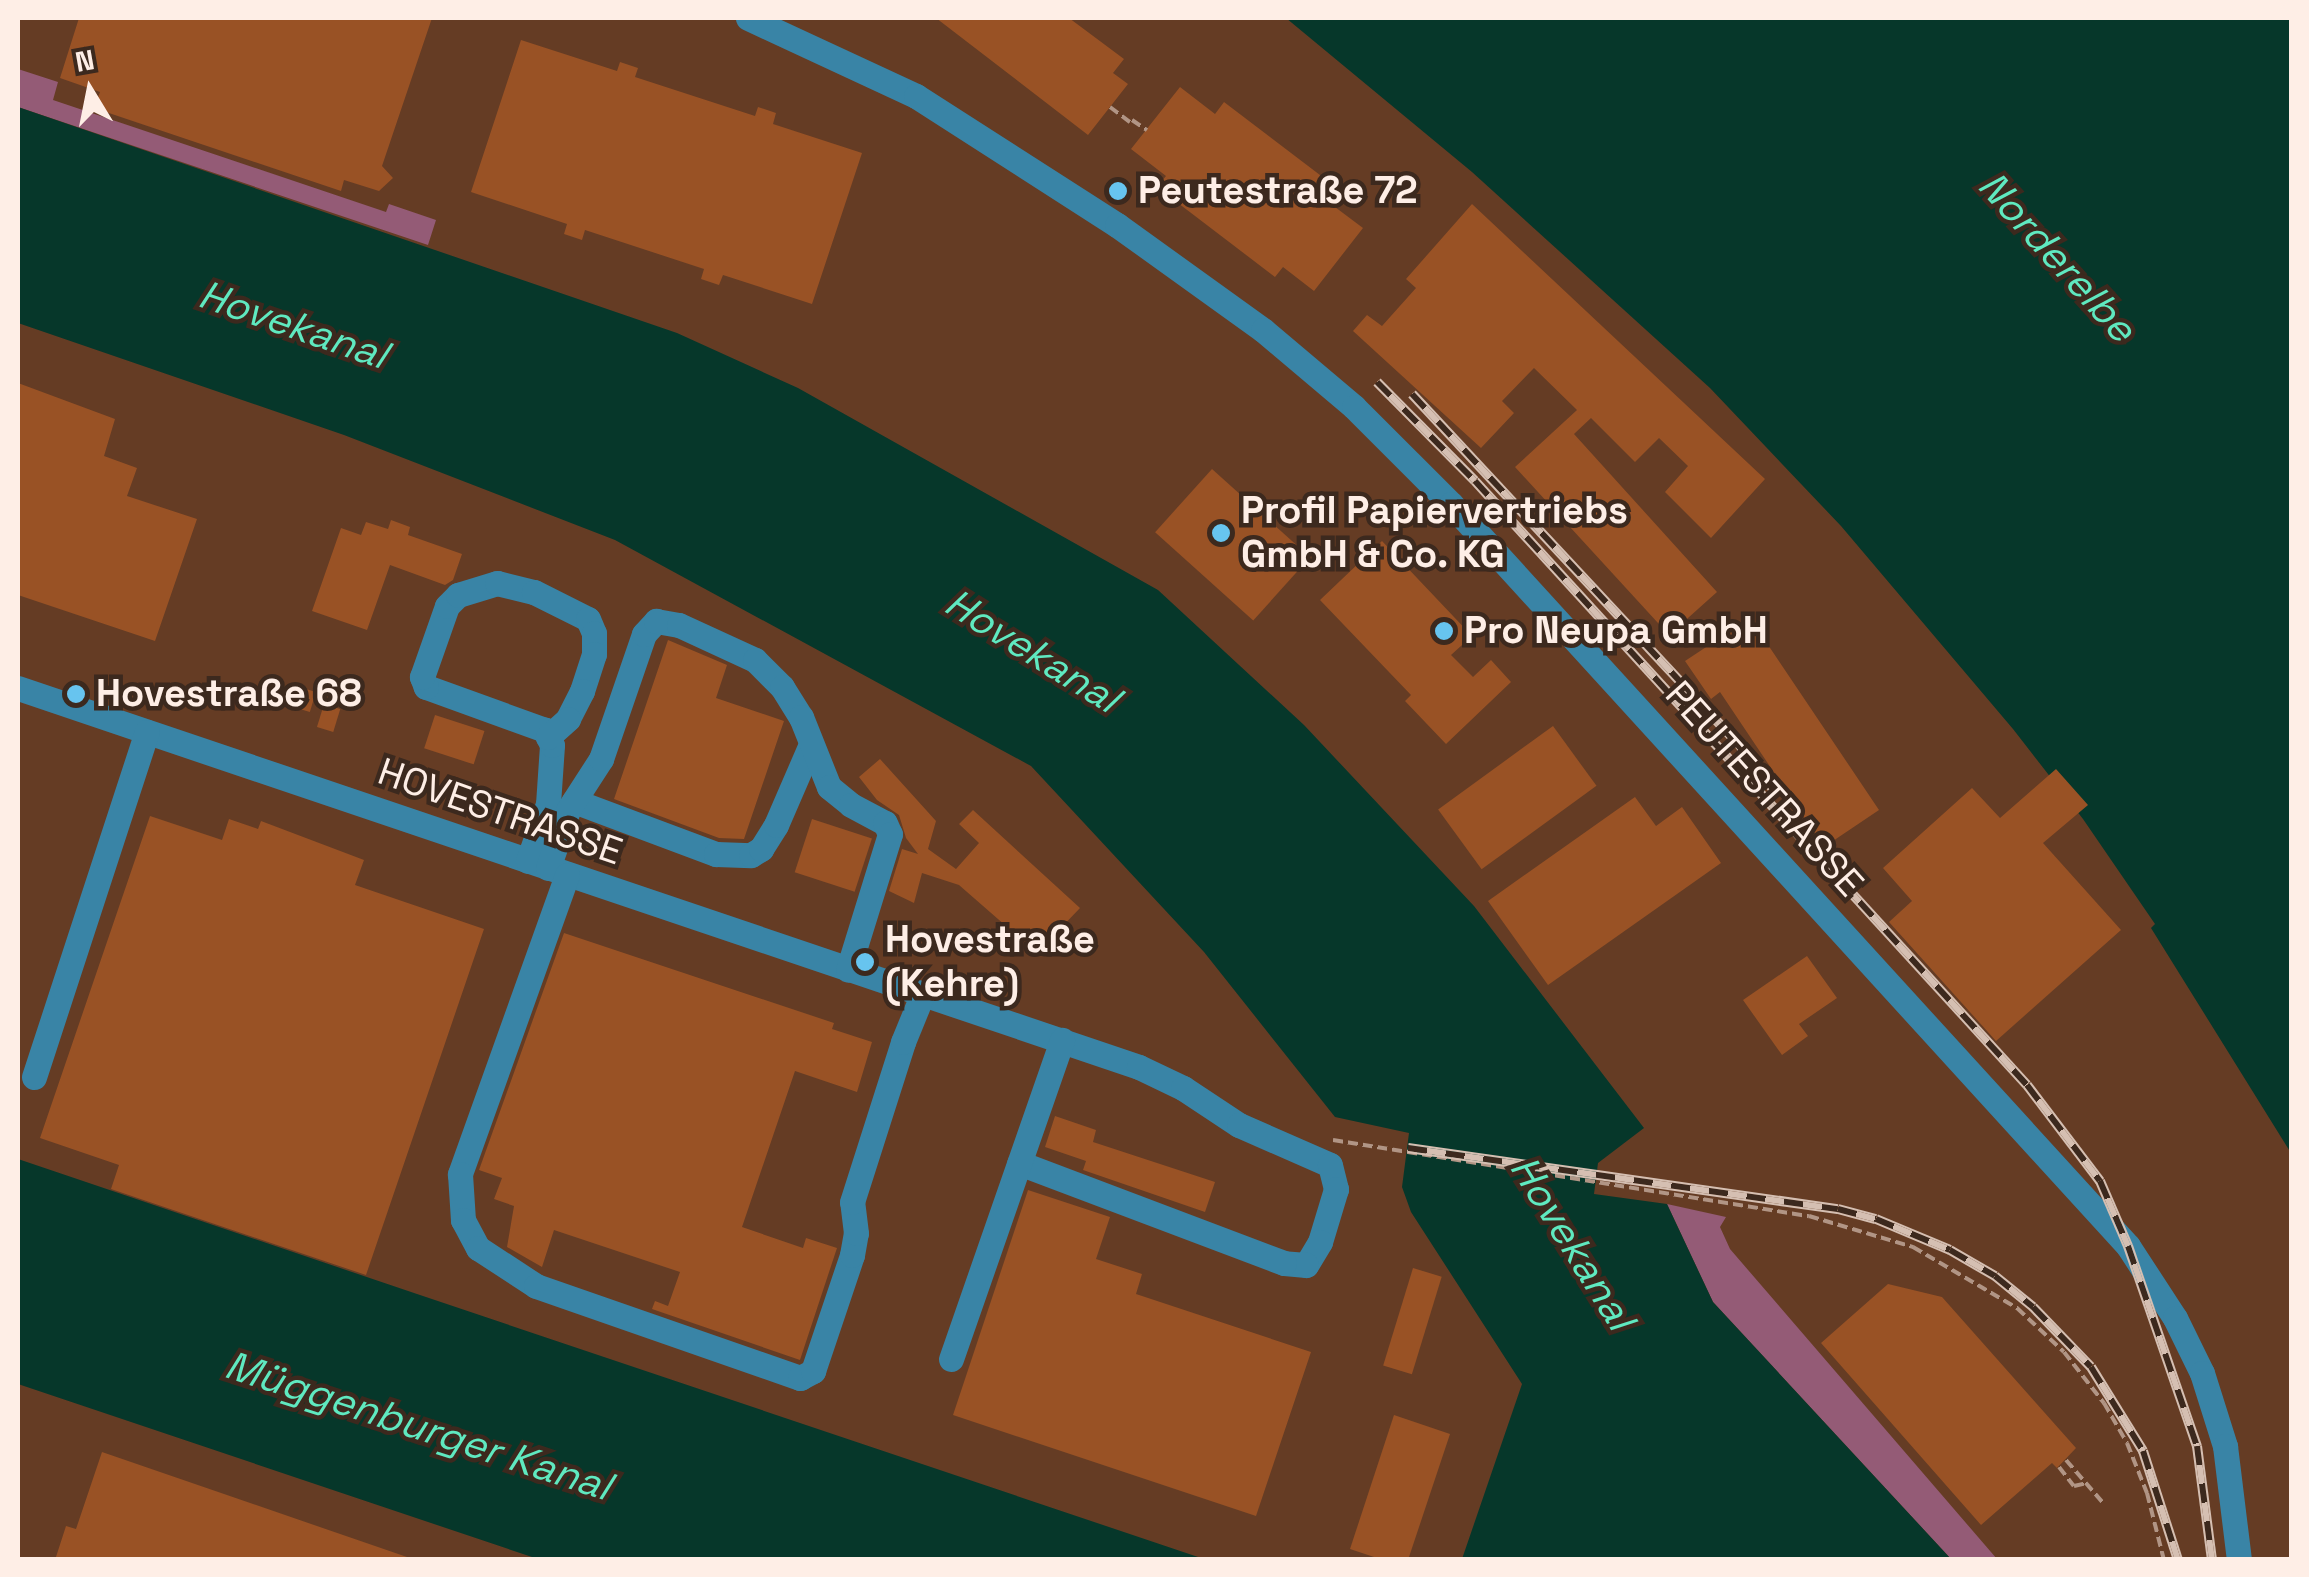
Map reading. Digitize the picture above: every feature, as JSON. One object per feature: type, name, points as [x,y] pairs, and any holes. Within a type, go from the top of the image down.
[{"type":"street","name":"PEUTESTRASSE","points":[[748,18],[916,96],[1094,209],[1263,330],[1354,408],[1451,504],[2128,1246],[2175,1318],[2202,1373],[2225,1446],[2239,1560]]},
{"type":"street","points":[[548,736],[568,719],[582,691],[594,654],[594,633],[588,619],[534,592],[498,583],[458,595],[448,606],[422,677],[426,687],[545,730],[552,745],[548,868]]},
{"type":"street","points":[[848,970],[890,834],[885,822],[850,806],[828,787],[801,717],[782,687],[754,660],[679,625],[656,621],[644,634],[601,759],[574,801],[548,868],[460,1174],[463,1220],[478,1248],[536,1286],[800,1378],[813,1372],[852,1255],[852,1202],[902,1042],[923,993]]},
{"type":"street","name":"HOVESTRASSE","points":[[18,688],[1139,1067],[1183,1088],[1240,1125],[1330,1165],[1336,1189],[1320,1242],[1306,1265],[1284,1262],[1019,1162]]},
{"type":"street","points":[[34,1077],[147,732]]},
{"type":"street","points":[[574,801],[716,854],[751,854],[761,849],[776,825],[811,744]]},
{"type":"street","points":[[951,1360],[1062,1040]]},
{"type":"path","points":[[1110,107],[1146,130]]},
{"type":"path","points":[[1407,1152],[1596,1180],[1862,1228],[1913,1246],[2017,1308],[2064,1352],[2104,1403],[2127,1442],[2147,1492],[2164,1560]]},
{"type":"path","points":[[2066,1460],[2104,1504]]},
{"type":"path","points":[[2058,1467],[2074,1486],[2086,1483]]},
{"type":"shaded area","points":[[18,69],[58,82],[53,100],[386,212],[389,204],[436,220],[428,245],[18,107]]},
{"type":"shaded area","points":[[1667,1204],[1726,1217],[1720,1227],[1730,1249],[1997,1559],[1951,1559],[1713,1302]]},
{"type":"water","name":"Norderelbe","points":[[1286,18],[2291,18],[2291,1153],[2151,928],[2155,924],[2083,819],[2013,729],[1841,526],[1710,388],[1472,172]]},
{"type":"water","name":"Hovekanal","points":[[18,107],[677,333],[798,388],[1158,590],[1304,725],[1474,906],[1644,1128],[1598,1163],[1594,1194],[1667,1204],[1713,1302],[1951,1559],[1462,1559],[1522,1384],[1411,1212],[1402,1187],[1409,1133],[1335,1117],[1204,952],[1031,766],[615,540],[344,435],[18,323]]},
{"type":"water","name":"Müggenburger Kanal","points":[[18,1159],[1204,1559],[538,1559],[18,1384]]},
{"type":"building","points":[[79,18],[432,18],[382,166],[393,178],[379,191],[344,180],[341,191],[94,108],[100,92],[60,78]]},
{"type":"building","points":[[936,18],[1069,18],[1124,59],[1113,73],[1128,84],[1088,135]]},
{"type":"building","points":[[521,40],[617,71],[620,62],[638,68],[635,77],[755,116],[758,107],[776,113],[773,124],[862,153],[812,304],[723,275],[719,285],[701,279],[704,269],[585,230],[582,240],[564,234],[567,224],[471,192]]},
{"type":"building","points":[[1180,87],[1215,114],[1224,102],[1341,191],[1331,204],[1363,228],[1314,291],[1283,267],[1275,277],[1157,187],[1166,176],[1131,149]]},
{"type":"building","points":[[1472,204],[1765,479],[1711,538],[1665,492],[1688,466],[1659,438],[1635,462],[1591,418],[1574,434],[1717,592],[1669,635],[1515,467],[1577,410],[1534,368],[1502,401],[1514,413],[1481,448],[1353,331],[1367,315],[1382,326],[1416,288],[1406,279]]},
{"type":"building","points":[[18,383],[115,419],[104,456],[137,468],[127,496],[197,519],[155,641],[18,595]]},
{"type":"building","points":[[1212,469],[1310,557],[1253,620],[1155,532]]},
{"type":"building","points":[[391,520],[410,527],[408,535],[462,554],[453,580],[445,585],[390,565],[367,630],[312,611],[341,528],[361,535],[366,522],[388,529]]},
{"type":"building","points":[[1382,541],[1472,636],[1451,655],[1473,677],[1491,660],[1511,682],[1446,744],[1405,701],[1411,695],[1320,600]]},
{"type":"building","points":[[1750,618],[1879,810],[1824,847],[1720,692],[1711,699],[1685,661]]},
{"type":"building","points":[[668,640],[727,665],[716,698],[784,721],[744,839],[719,838],[614,799]]},
{"type":"building","points":[[293,685],[316,692],[310,712],[287,705]]},
{"type":"building","points":[[324,704],[340,709],[333,732],[317,727]]},
{"type":"building","points":[[435,715],[484,731],[474,764],[424,748]]},
{"type":"building","points":[[1553,726],[1596,786],[1482,869],[1438,809]]},
{"type":"building","points":[[880,759],[936,821],[928,849],[956,869],[979,843],[959,824],[973,810],[1080,908],[1037,953],[959,885],[922,873],[914,903],[889,891],[902,849],[918,854],[906,838],[899,815],[877,800],[859,777]]},
{"type":"building","points":[[2056,769],[2088,805],[2043,843],[2121,930],[1996,1041],[1889,922],[1912,901],[1883,868],[1972,788],[2000,818]]},
{"type":"building","points":[[1635,797],[1656,826],[1682,807],[1721,863],[1548,985],[1488,901]]},
{"type":"building","points":[[150,816],[222,840],[229,819],[258,829],[261,821],[364,860],[355,885],[484,929],[366,1275],[111,1189],[119,1165],[40,1138]]},
{"type":"building","points":[[812,819],[872,838],[855,892],[795,872]]},
{"type":"building","points":[[564,933],[834,1023],[832,1029],[872,1042],[857,1092],[795,1071],[742,1227],[803,1248],[806,1238],[837,1248],[800,1360],[652,1309],[655,1301],[668,1306],[680,1272],[554,1230],[542,1267],[507,1247],[514,1206],[494,1199],[502,1178],[479,1170]]},
{"type":"building","points":[[1807,956],[1837,998],[1799,1024],[1808,1036],[1782,1055],[1743,1000]]},
{"type":"building","points":[[1055,1116],[1096,1130],[1093,1142],[1215,1182],[1205,1212],[1083,1170],[1086,1161],[1045,1147]]},
{"type":"building","points":[[1028,1190],[1110,1217],[1096,1259],[1142,1274],[1136,1294],[1311,1352],[1256,1516],[953,1415]]},
{"type":"building","points":[[1413,1268],[1442,1277],[1412,1374],[1383,1366]]},
{"type":"building","points":[[1888,1284],[1942,1297],[2076,1448],[2057,1468],[2052,1463],[1981,1525],[1821,1343]]},
{"type":"building","points":[[1394,1415],[1450,1434],[1408,1560],[1383,1560],[1350,1549]]},
{"type":"building","points":[[102,1452],[407,1560],[55,1560],[66,1526],[76,1529]]},
{"type":"railway","points":[[1377,382],[1475,481],[2027,1085],[2100,1181],[2128,1246],[2197,1446],[2212,1560]]},
{"type":"railway","points":[[1412,394],[1738,743],[1776,793]]},
{"type":"railway","points":[[1408,1148],[1838,1209],[1876,1219],[1950,1250],[1995,1276],[2033,1307],[2091,1367],[2143,1451],[2178,1560]]},
{"type":"place","name":"Peutestraße 72","points":[[1118,191]]},
{"type":"place","name":"Profil Papiervertriebs GmbH & Co. KG","points":[[1221,533]]},
{"type":"place","name":"Pro Neupa GmbH","points":[[1444,631]]},
{"type":"place","name":"Hovestraße 68","points":[[76,694]]},
{"type":"place","name":"Hovestraße (Kehre)","points":[[865,962]]}]
